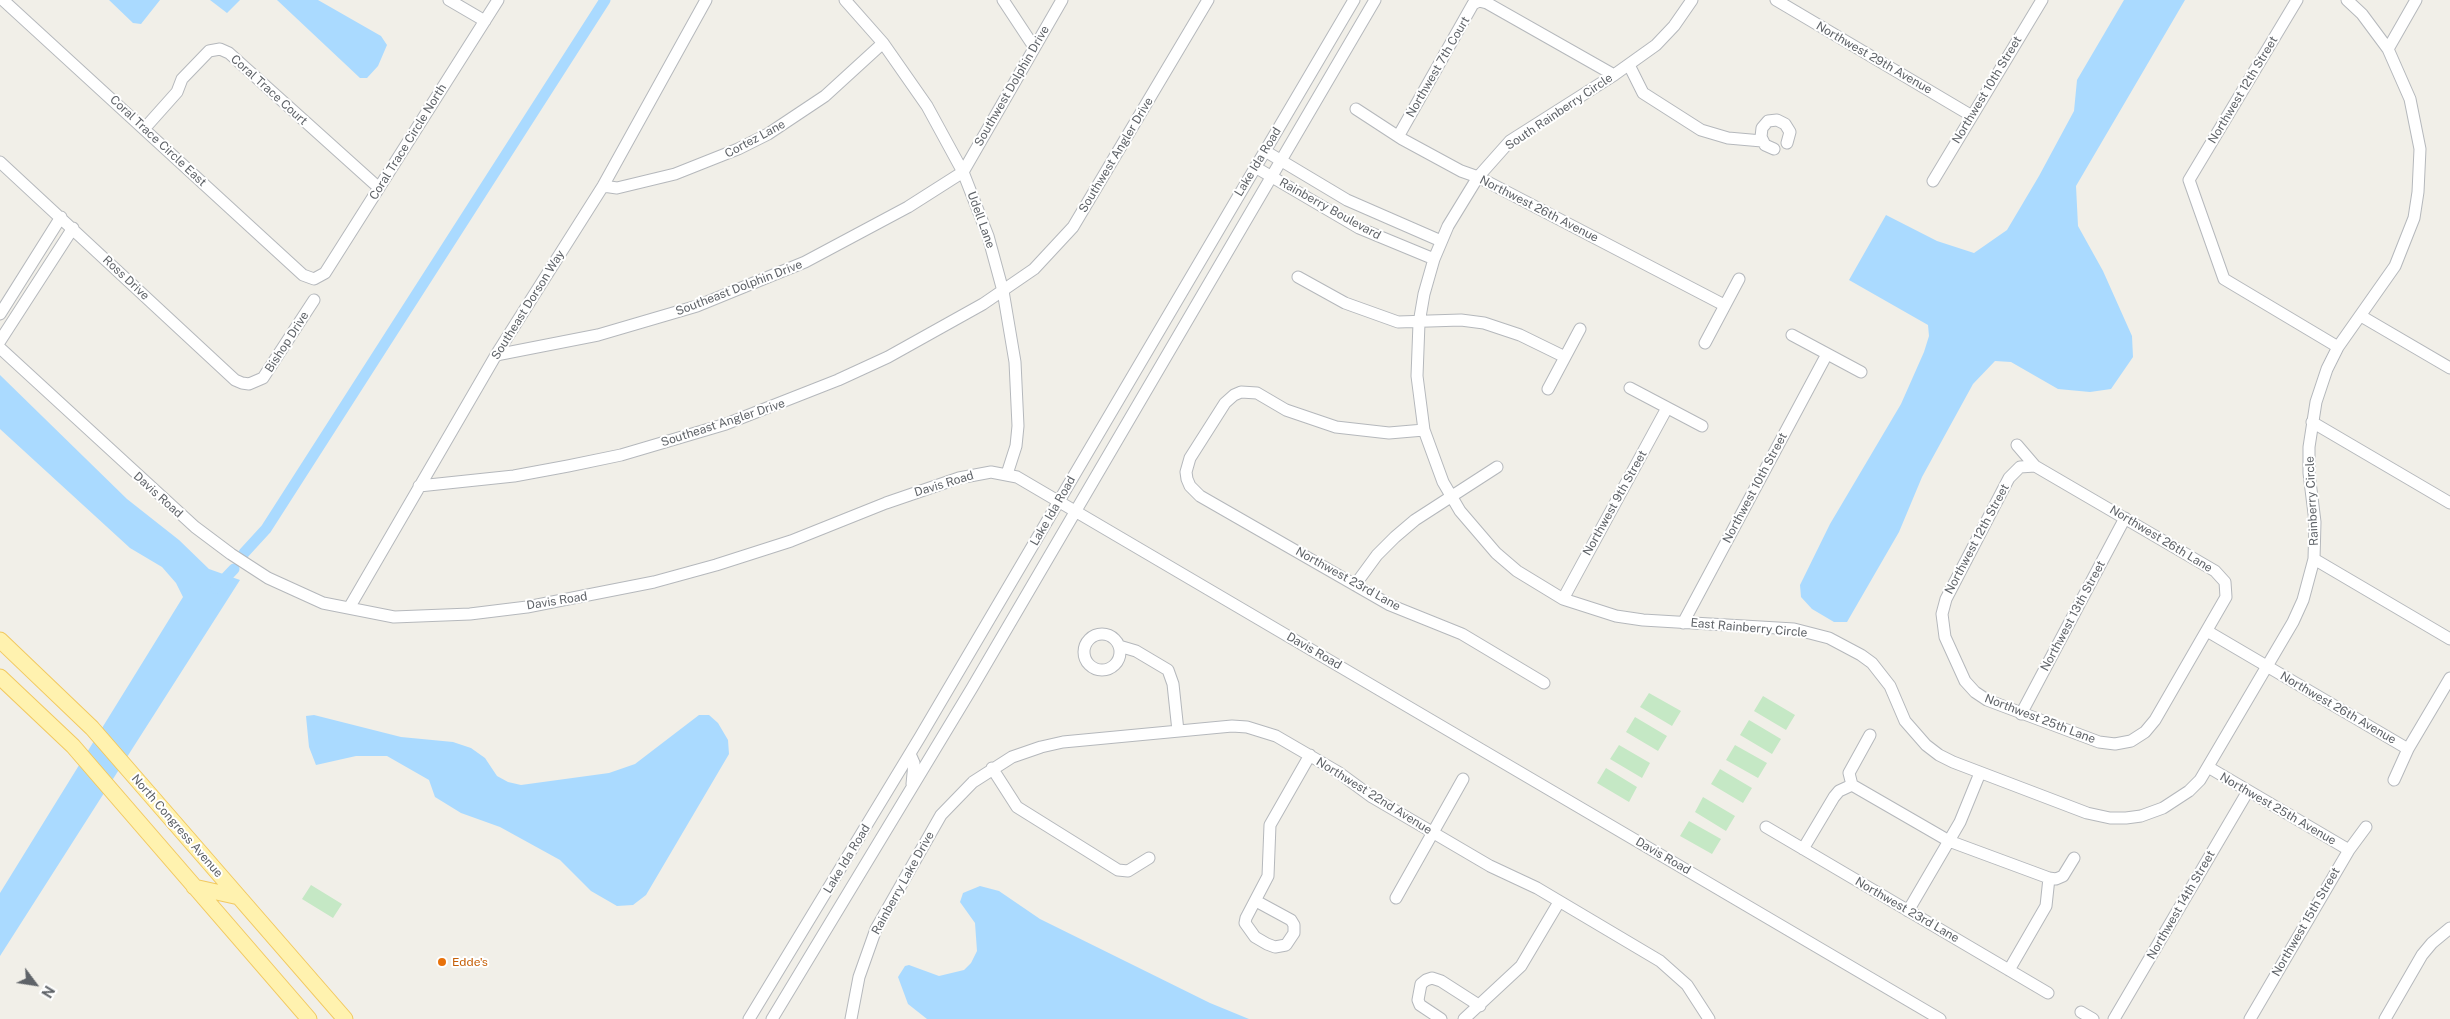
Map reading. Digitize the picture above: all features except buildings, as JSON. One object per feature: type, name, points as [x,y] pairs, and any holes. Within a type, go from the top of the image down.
[{"type":"main road","name":"North Congress Avenue","points":[[0,640],[92,728],[345,1019]]},
{"type":"main road","points":[[0,677],[73,746],[309,1019]]},
{"type":"main road","points":[[194,887],[239,897]]},
{"type":"street","name":"Coral Trace Circle East","points":[[3,0],[303,275],[314,279]]},
{"type":"street","points":[[449,0],[485,21]]},
{"type":"street","name":"Coral Trace Circle North","points":[[314,279],[325,274],[498,0]]},
{"type":"street","name":"Southeast Dorson Way","points":[[349,608],[496,356],[603,186],[706,0]]},
{"type":"street","name":"Udell Lane","points":[[845,0],[884,43],[928,106],[963,172],[988,236],[1003,291],[1015,362],[1018,401],[1017,439],[1007,474]]},
{"type":"street","points":[[1002,0],[1034,47]]},
{"type":"street","name":"Southwest Dolphin Drive","points":[[963,172],[1062,0]]},
{"type":"street","name":"Southwest Angler Drive","points":[[1003,291],[1034,269],[1073,227],[1208,0]]},
{"type":"street","name":"Lake Ida Road","points":[[752,1016],[910,754],[1354,0]]},
{"type":"street","name":"Lake Ida Road","points":[[772,1019],[911,790],[1375,0]]},
{"type":"street","name":"South Rainberry Circle","points":[[1452,498],[1432,457],[1424,430],[1417,376],[1419,323],[1424,294],[1441,241],[1462,200],[1478,177],[1510,141],[1614,75],[1656,45],[1674,26],[1692,0]]},
{"type":"street","name":"Northwest 29th Avenue","points":[[1776,0],[1972,116]]},
{"type":"street","name":"Northwest 10th Street","points":[[1933,181],[2042,0]]},
{"type":"street","name":"Northwest 12th Street","points":[[2297,0],[2189,180],[2224,279],[2338,347]]},
{"type":"street","name":"Rainberry Circle","points":[[2241,711],[2303,600],[2314,559],[2315,522],[2309,473],[2312,422],[2321,385],[2338,347],[2395,266],[2406,243],[2418,192],[2420,149],[2416,124],[2401,74],[2388,49],[2362,14],[2347,0]]},
{"type":"street","points":[[2388,49],[2416,0]]},
{"type":"street","name":"Northwest 7th Court","points":[[1399,135],[1473,4],[1479,1],[1487,2],[1614,75]]},
{"type":"street","name":"Cortez Lane","points":[[603,186],[617,188],[667,176],[738,149],[783,125],[825,96],[884,43]]},
{"type":"street","name":"Coral Trace Court","points":[[144,129],[177,92],[182,79],[209,52],[220,49],[229,53],[379,188]]},
{"type":"street","points":[[1629,65],[1643,93],[1701,130],[1728,138],[1762,142],[1769,148],[1774,149]]},
{"type":"street","name":"Northwest 26th Avenue","points":[[1356,109],[1461,172],[1478,177],[1724,305]]},
{"type":"street","points":[[1762,142],[1762,128],[1768,122],[1777,120],[1788,127],[1790,136],[1787,142]]},
{"type":"street","name":"Rainberry Boulevard","points":[[1265,150],[1347,200],[1441,241]]},
{"type":"street","name":"Ross Drive","points":[[0,162],[235,380],[250,384],[257,382]]},
{"type":"street","name":"Rainberry Boulevard","points":[[1255,167],[1360,228],[1434,258]]},
{"type":"street","name":"Southeast Dolphin Drive","points":[[496,356],[556,345],[648,322],[758,283],[852,239],[908,207],[963,172]]},
{"type":"street","points":[[0,314],[61,217]]},
{"type":"street","points":[[0,341],[73,228]]},
{"type":"street","points":[[1298,277],[1345,303],[1398,322],[1419,323],[1461,320],[1498,327],[1565,357]]},
{"type":"street","points":[[1705,342],[1739,279]]},
{"type":"street","name":"Southeast Angler Drive","points":[[420,486],[505,477],[568,466],[639,450],[726,424],[788,402],[879,361],[936,332],[1003,291]]},
{"type":"street","name":"Bishop Drive","points":[[257,382],[268,373],[314,300]]},
{"type":"street","points":[[2361,316],[2450,368]]},
{"type":"street","points":[[1548,389],[1580,329]]},
{"type":"street","points":[[1792,335],[1861,372]]},
{"type":"street","name":"Davis Road","points":[[0,348],[195,527],[268,578],[323,603],[394,617],[425,617],[518,608],[591,596],[654,582],[737,559],[800,538],[922,489],[983,472],[1007,474],[1059,501],[1940,1019]]},
{"type":"street","name":"Northwest 10th Street","points":[[1683,622],[1827,354]]},
{"type":"street","points":[[1630,388],[1702,426]]},
{"type":"street","name":"Northwest 23rd Lane","points":[[1424,430],[1389,433],[1336,427],[1286,410],[1249,391],[1234,395],[1226,403],[1190,458],[1186,472],[1187,479],[1190,486],[1200,496],[1390,605],[1462,634],[1544,683]]},
{"type":"street","name":"Northwest 9th Street","points":[[1563,598],[1667,408]]},
{"type":"street","points":[[2312,422],[2450,503]]},
{"type":"street","name":"Northwest 26th Lane","points":[[2017,445],[2035,466],[2221,576],[2227,589],[2226,596],[2207,631],[2155,720],[2145,732]]},
{"type":"street","name":"Northwest 12th Street","points":[[1943,630],[1942,614],[1946,599],[2009,478],[2020,468],[2035,466]]},
{"type":"street","points":[[1356,585],[1377,556],[1415,520],[1452,498],[1497,467]]},
{"type":"street","name":"East Rainberry Circle","points":[[1452,498],[1477,533],[1496,553],[1516,571],[1563,598],[1616,616],[1794,629],[1829,638],[1846,646],[1861,655],[1882,674],[1905,721],[1926,745],[1952,762],[2087,813],[2110,818],[2126,818],[2149,814],[2177,801],[2189,791],[2208,767],[2241,711]]},
{"type":"street","name":"Northwest 13th Street","points":[[2021,714],[2125,518]]},
{"type":"street","points":[[2314,559],[2450,639]]},
{"type":"street","name":"Northwest 25th Lane","points":[[1943,630],[1962,674],[1970,687],[1987,700],[2107,744],[2123,743],[2145,732]]},
{"type":"street","points":[[2207,631],[2267,667]]},
{"type":"street","points":[[1119,646],[1136,651],[1168,670],[1174,684],[1178,731]]},
{"type":"street","name":"Northwest 26th Avenue","points":[[2267,667],[2408,750]]},
{"type":"street","points":[[2394,780],[2408,750],[2450,678]]},
{"type":"street","name":"Northwest 22nd Avenue","points":[[992,768],[1012,757],[1063,742],[1232,726],[1247,727],[1276,736],[1310,755],[1372,797],[1490,866],[1559,902],[1660,961],[1674,972],[1698,999],[1709,1019]]},
{"type":"street","points":[[1870,735],[1849,773],[1852,785],[1949,841],[2049,878],[2056,879],[2063,876],[2074,858]]},
{"type":"street","points":[[910,754],[914,763],[911,790]]},
{"type":"street","points":[[1256,901],[1291,920],[1294,925],[1294,933],[1286,945],[1276,947],[1254,937],[1248,930],[1246,918],[1256,901],[1270,868],[1270,825],[1310,755]]},
{"type":"street","name":"Northwest 25th Avenue","points":[[2208,767],[2349,850]]},
{"type":"street","points":[[992,768],[1017,807],[1118,870],[1128,871],[1149,858]]},
{"type":"street","name":"Rainberry Lake Drive","points":[[851,1019],[865,957],[890,902],[941,815],[961,792],[992,768]]},
{"type":"street","points":[[1908,911],[1964,814],[1980,773]]},
{"type":"street","points":[[1396,898],[1463,780]]},
{"type":"street","points":[[1803,849],[1834,797],[1839,791],[1852,785]]},
{"type":"street","name":"Northwest 14th Street","points":[[2114,1019],[2248,791]]},
{"type":"street","name":"Northwest 23rd Lane","points":[[1766,827],[2048,993]]},
{"type":"street","name":"Northwest 15th Street","points":[[2250,1019],[2349,850],[2366,828]]},
{"type":"street","points":[[2009,970],[2046,906],[2049,878]]},
{"type":"street","points":[[1464,1019],[1521,966],[1559,902]]},
{"type":"street","points":[[2388,1018],[2427,949],[2450,928]]},
{"type":"street","points":[[1441,1019],[1420,1005],[1418,1000],[1421,984],[1426,980],[1432,978],[1441,981],[1480,1006]]},
{"type":"street","points":[[2081,1012],[2093,1019]]},
{"type":"green space","points":[[1649,693],[1681,711],[1672,726],[1640,707]]},
{"type":"green space","points":[[1763,696],[1795,715],[1786,730],[1754,711]]},
{"type":"green space","points":[[1635,717],[1667,736],[1658,751],[1626,732]]},
{"type":"green space","points":[[1749,720],[1781,739],[1772,754],[1740,735]]},
{"type":"green space","points":[[1619,745],[1650,763],[1642,778],[1610,759]]},
{"type":"green space","points":[[1735,745],[1767,763],[1758,778],[1726,760]]},
{"type":"green space","points":[[1606,768],[1637,787],[1629,802],[1597,783]]},
{"type":"green space","points":[[1720,769],[1752,788],[1743,803],[1711,784]]},
{"type":"green space","points":[[1703,797],[1735,816],[1726,831],[1695,812]]},
{"type":"green space","points":[[1689,821],[1721,839],[1712,854],[1680,836]]},
{"type":"green space","points":[[311,885],[342,904],[333,918],[302,899]]},
{"type":"water","points":[[109,0],[160,0],[141,24],[133,23]]},
{"type":"water","points":[[210,0],[240,0],[227,13]]},
{"type":"water","points":[[277,0],[318,0],[381,36],[387,45],[378,66],[367,78],[360,78]]},
{"type":"water","points":[[2124,0],[2185,0],[2076,186],[2078,226],[2103,271],[2132,336],[2133,357],[2111,389],[2090,392],[2058,389],[2011,362],[1995,361],[1973,384],[1922,477],[1899,532],[1847,622],[1834,622],[1812,609],[1801,597],[1800,585],[1830,524],[1901,404],[1929,336],[1928,325],[1849,280],[1886,215],[1937,241],[1974,253],[2007,230],[2074,111],[2077,80]]},
{"type":"water","points":[[0,375],[127,499],[179,540],[209,569],[240,580],[0,956],[0,893],[183,597],[176,583],[162,567],[130,548],[0,429]]},
{"type":"water","points":[[314,715],[401,737],[453,742],[471,748],[485,758],[497,776],[508,782],[521,785],[609,773],[635,764],[699,715],[709,715],[718,723],[728,740],[729,754],[646,895],[633,905],[617,906],[591,891],[560,860],[500,827],[461,813],[435,797],[429,780],[387,756],[356,756],[316,765],[309,747],[306,716]]},
{"type":"water","points":[[980,886],[999,891],[1040,919],[1210,1003],[1249,1019],[927,1019],[908,1004],[898,977],[905,966],[909,965],[939,976],[964,970],[971,963],[977,951],[975,923],[960,902],[963,893]]},
{"type":"waterway","points":[[244,553],[266,529],[605,0]]},
{"type":"waterway","points":[[216,588],[234,569]]},
{"type":"place","name":"Edde's","points":[[442,962]]}]
